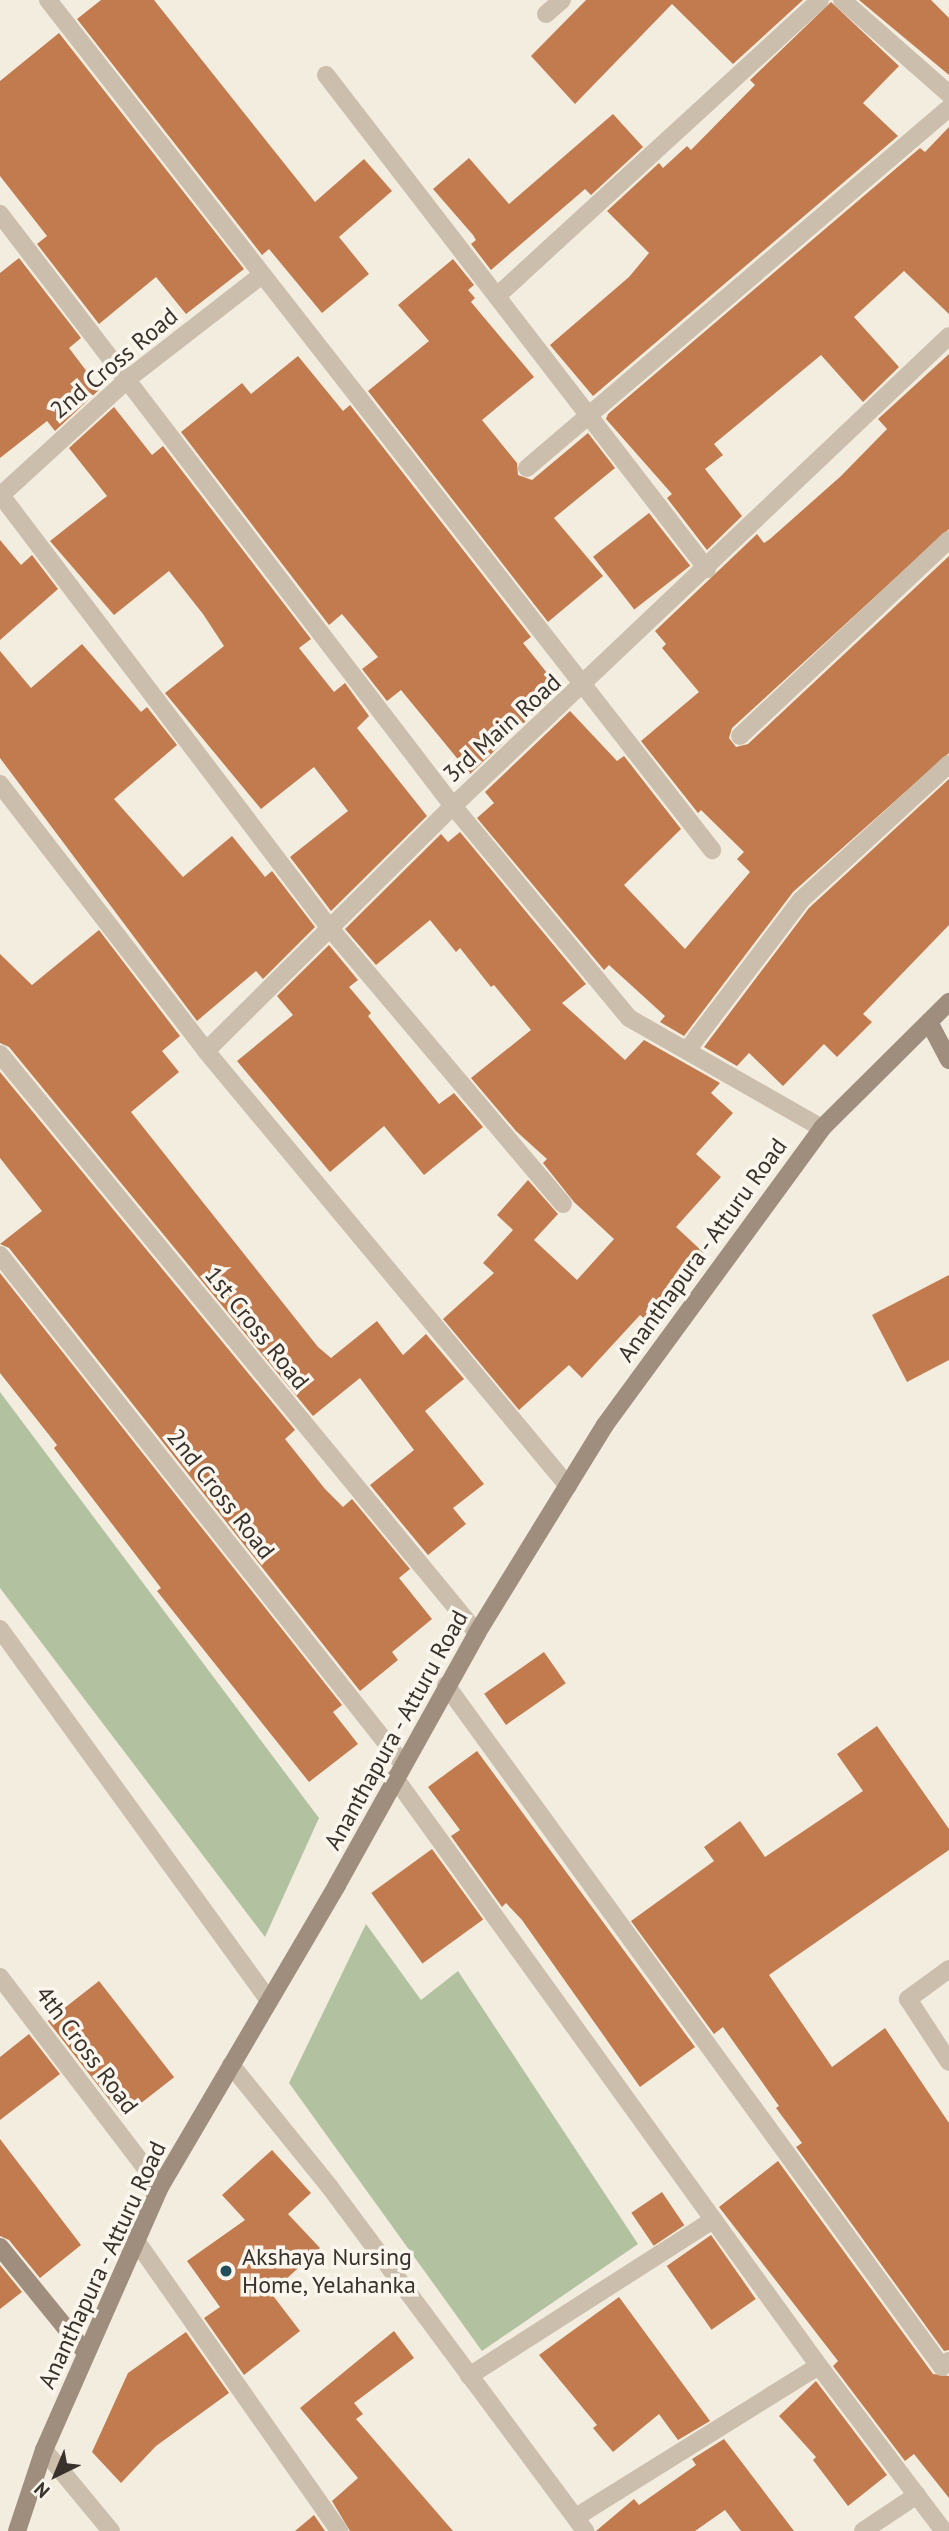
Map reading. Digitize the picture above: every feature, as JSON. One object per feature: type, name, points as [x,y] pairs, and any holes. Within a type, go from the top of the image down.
[{"type":"street","points":[[48,0],[712,850]]},
{"type":"street","points":[[546,15],[562,0]]},
{"type":"street","points":[[496,296],[820,0]]},
{"type":"street","points":[[842,0],[949,94]]},
{"type":"street","points":[[326,75],[707,569]]},
{"type":"street","points":[[527,468],[949,108]]},
{"type":"street","points":[[0,214],[129,378],[453,806],[629,1017],[822,1128]]},
{"type":"street","name":"2nd Cross Road","points":[[0,494],[129,378],[262,275]]},
{"type":"street","name":"3rd Main Road","points":[[453,806],[584,687],[949,336]]},
{"type":"street","points":[[0,494],[328,926],[563,1204]]},
{"type":"street","points":[[740,736],[949,540]]},
{"type":"street","points":[[688,1049],[801,900],[949,764]]},
{"type":"street","points":[[0,784],[206,1051],[568,1486]]},
{"type":"street","points":[[206,1051],[328,926],[453,806]]},
{"type":"street","name":"Ananthapura - Atturu Road","points":[[17,2531],[44,2450],[160,2186],[269,2001],[477,1633],[605,1425],[822,1128],[949,1002]]},
{"type":"street","points":[[929,1021],[949,1060]]},
{"type":"street","name":"1st Cross Road","points":[[0,1054],[477,1633]]},
{"type":"street","name":"2nd Cross Road","points":[[0,1255],[399,1771],[713,2220],[944,2531]]},
{"type":"street","points":[[0,1629],[269,2001]]},
{"type":"street","points":[[446,1685],[942,2367],[949,2361]]},
{"type":"street","points":[[949,1969],[908,1999],[949,2062]]},
{"type":"street","name":"4th Cross Road","points":[[0,1977],[160,2186]]},
{"type":"street","points":[[231,2065],[329,2186],[468,2376],[581,2524],[819,2366]]},
{"type":"street","points":[[468,2376],[713,2220]]},
{"type":"street","points":[[137,2242],[339,2531]]},
{"type":"street","points":[[0,2247],[86,2353]]},
{"type":"street","points":[[44,2450],[111,2531]]},
{"type":"street","points":[[863,2531],[917,2496]]},
{"type":"green space","points":[[0,1392],[319,1818],[265,1937],[0,1588]]},
{"type":"green space","points":[[366,1924],[421,2000],[458,1971],[638,2244],[482,2351],[289,2083]]},
{"type":"building","points":[[101,0],[154,0],[315,202],[364,159],[392,191],[339,237],[369,274],[322,313],[269,249],[262,255],[77,19]]},
{"type":"building","points":[[586,0],[803,0],[733,64],[672,4],[575,104],[531,56]]},
{"type":"building","points":[[859,0],[931,0],[949,18],[949,75]]},
{"type":"building","points":[[831,2],[899,66],[863,103],[898,136],[593,396],[550,345],[629,277],[649,253],[607,211],[659,163],[663,168],[687,146],[691,150],[755,85],[750,80]]},
{"type":"building","points":[[59,33],[244,269],[186,314],[156,277],[99,324],[37,244],[47,236],[0,176],[0,81]]},
{"type":"building","points":[[613,114],[643,147],[591,195],[585,189],[491,270],[471,244],[476,240],[473,235],[433,189],[469,158],[509,204]]},
{"type":"building","points":[[949,127],[949,314],[904,271],[854,317],[899,367],[863,402],[821,355],[714,444],[723,455],[705,469],[742,516],[707,550],[667,498],[672,494],[606,419],[608,414],[920,148],[925,152]]},
{"type":"building","points":[[19,258],[81,338],[69,348],[100,389],[55,431],[47,421],[0,458],[0,273]]},
{"type":"building","points":[[453,259],[474,285],[468,290],[475,298],[471,302],[534,377],[482,420],[517,463],[518,475],[532,480],[588,433],[615,468],[554,518],[603,576],[548,622],[368,391],[429,341],[398,305]]},
{"type":"building","points":[[949,354],[949,529],[732,728],[729,738],[736,747],[748,744],[949,556],[949,753],[793,892],[684,1036],[660,1022],[665,1016],[609,965],[604,970],[477,818],[494,803],[485,792],[570,711],[617,761],[624,756],[681,829],[624,885],[685,949],[750,872],[737,859],[744,852],[701,810],[698,813],[641,741],[699,692],[662,648],[666,644],[655,631],[757,534],[764,543],[770,539],[841,476],[887,429],[878,419]]},
{"type":"building","points":[[298,356],[343,411],[350,405],[531,637],[523,643],[560,689],[470,774],[401,690],[387,701],[362,669],[378,657],[342,614],[329,625],[181,432],[242,383],[251,394]]},
{"type":"building","points":[[114,407],[152,455],[163,446],[311,639],[299,648],[334,692],[345,683],[369,716],[357,728],[427,816],[331,911],[290,857],[348,811],[314,767],[261,809],[165,693],[224,646],[203,614],[169,571],[114,615],[50,541],[107,496],[69,448]]},
{"type":"building","points":[[649,513],[690,566],[634,610],[593,557]]},
{"type":"building","points":[[0,540],[21,565],[32,555],[58,589],[0,640]]},
{"type":"building","points":[[82,644],[141,712],[147,707],[177,745],[114,799],[183,877],[232,836],[265,877],[272,871],[315,927],[263,979],[256,971],[197,1021],[0,758],[0,651],[31,688]]},
{"type":"building","points":[[949,779],[949,925],[863,1014],[872,1022],[837,1057],[824,1044],[783,1086],[749,1053],[737,1066],[704,1047],[809,908]]},
{"type":"building","points":[[460,832],[586,984],[562,1003],[625,1060],[644,1040],[720,1083],[711,1093],[733,1113],[696,1154],[721,1177],[676,1227],[704,1253],[645,1319],[640,1315],[582,1378],[569,1365],[519,1410],[443,1319],[494,1273],[483,1263],[513,1230],[497,1215],[528,1180],[558,1214],[534,1240],[577,1280],[614,1239],[574,1202],[543,1163],[547,1159],[516,1131],[471,1078],[531,1030],[494,985],[491,987],[460,948],[456,952],[430,920],[376,965],[345,929],[441,834],[448,842]]},
{"type":"building","points":[[99,930],[180,1036],[162,1051],[179,1072],[131,1112],[318,1347],[331,1358],[377,1321],[403,1355],[426,1334],[464,1379],[425,1411],[484,1484],[453,1508],[466,1524],[428,1555],[370,1485],[414,1450],[360,1378],[313,1416],[9,1047],[0,1043],[0,954],[32,985]]},
{"type":"building","points":[[329,945],[358,980],[349,987],[371,1013],[368,1016],[439,1104],[454,1093],[483,1127],[424,1175],[384,1126],[330,1172],[237,1061],[293,1015],[277,996]]},
{"type":"building","points":[[0,1072],[295,1430],[285,1439],[325,1489],[343,1507],[352,1499],[410,1569],[399,1578],[432,1619],[392,1652],[398,1660],[360,1691],[9,1248],[0,1244],[42,1211],[0,1158]]},
{"type":"building","points":[[0,1273],[342,1705],[333,1712],[358,1744],[309,1782],[157,1591],[161,1588],[54,1448],[57,1445],[0,1373]]},
{"type":"building","points":[[949,1275],[949,1360],[907,1382],[872,1315]]},
{"type":"building","points":[[544,1652],[566,1683],[506,1725],[484,1694]]},
{"type":"building","points":[[877,1726],[949,1829],[949,1850],[769,1975],[832,2067],[885,2028],[949,2123],[949,2350],[944,2351],[796,2147],[802,2143],[723,2027],[714,2034],[631,1921],[714,1861],[704,1847],[740,1821],[765,1857],[863,1791],[837,1754]]},
{"type":"building","points":[[477,1751],[695,2047],[640,2087],[522,1920],[506,1903],[502,1907],[451,1836],[460,1830],[428,1787]]},
{"type":"building","points":[[432,1849],[483,1919],[422,1963],[371,1893]]},
{"type":"building","points":[[99,1981],[174,2077],[123,2117],[48,2021]]},
{"type":"building","points":[[29,2034],[60,2074],[0,2120],[0,2057]]},
{"type":"building","points":[[0,2139],[81,2245],[40,2278],[9,2240],[0,2236]]},
{"type":"building","points":[[272,2150],[311,2193],[288,2214],[320,2248],[271,2293],[300,2331],[244,2375],[204,2318],[220,2307],[187,2261],[245,2220],[222,2195]]},
{"type":"building","points":[[778,2161],[933,2374],[949,2376],[949,2498],[914,2454],[905,2461],[833,2366],[838,2361],[719,2207]]},
{"type":"building","points":[[662,2192],[684,2225],[654,2246],[631,2213]]},
{"type":"building","points":[[711,2235],[756,2299],[712,2330],[667,2266]]},
{"type":"building","points":[[0,2265],[22,2292],[0,2309]]},
{"type":"building","points":[[619,2297],[710,2421],[678,2440],[659,2414],[613,2452],[593,2428],[597,2425],[539,2355]]},
{"type":"building","points":[[394,2331],[414,2358],[354,2403],[363,2414],[356,2419],[453,2531],[350,2531],[332,2501],[358,2478],[300,2408]]},
{"type":"building","points":[[186,2332],[229,2393],[156,2446],[121,2483],[92,2452],[128,2373]]},
{"type":"building","points":[[816,2381],[887,2475],[848,2506],[813,2460],[816,2457],[779,2416]]},
{"type":"building","points":[[724,2439],[794,2531],[741,2531],[725,2510],[695,2531],[596,2531],[634,2499],[639,2505],[696,2465],[692,2459]]},
{"type":"building","points":[[314,2515],[325,2531],[295,2531]]},
{"type":"place","name":"Akshaya Nursing Home, Yelahanka","points":[[226,2271]]}]
